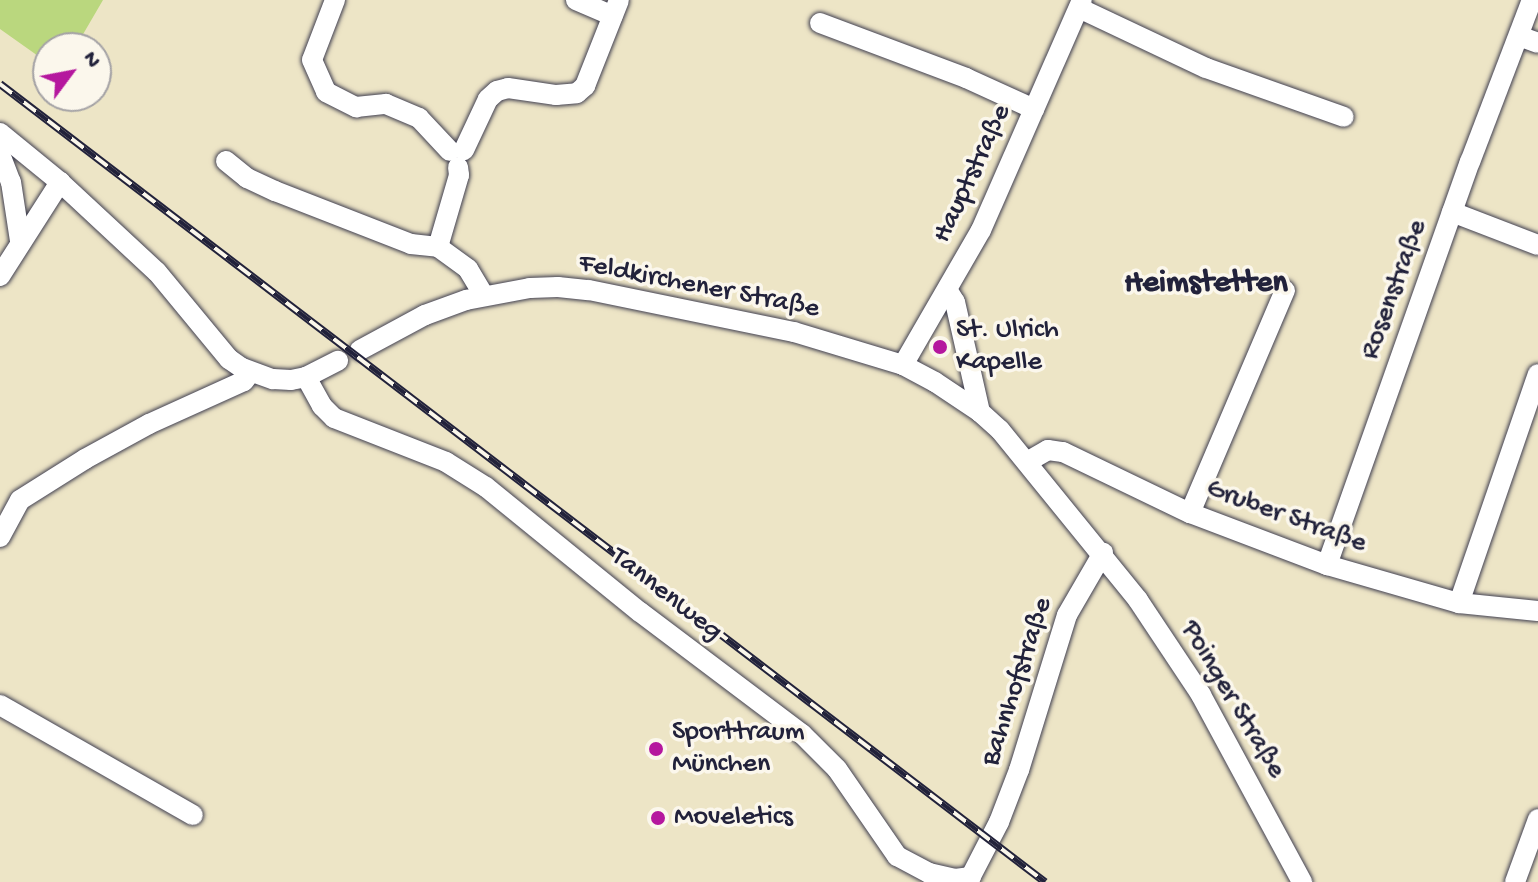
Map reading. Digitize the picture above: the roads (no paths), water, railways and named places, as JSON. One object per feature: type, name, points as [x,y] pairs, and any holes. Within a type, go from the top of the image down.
[{"type":"street","points":[[335,0],[312,60],[326,92],[356,107],[386,104],[419,118],[457,156]]},
{"type":"street","points":[[438,247],[459,175],[457,156],[488,99],[497,91],[508,88],[556,95],[577,93],[585,86],[616,8],[576,0]]},
{"type":"street","name":"Rosenstraße","points":[[1327,565],[1452,212],[1528,40],[1532,0]]},
{"type":"street","points":[[1081,4],[1206,68],[1344,117]]},
{"type":"street","name":"Hauptstraße","points":[[903,365],[981,230],[1081,4]]},
{"type":"street","points":[[820,23],[966,78],[1034,109]]},
{"type":"street","points":[[0,133],[60,182],[157,272],[229,359],[250,373],[273,379],[306,377],[338,361]]},
{"type":"street","points":[[0,154],[11,182],[20,241]]},
{"type":"street","points":[[226,161],[247,178],[275,191],[411,244],[438,247],[468,269],[484,296]]},
{"type":"street","points":[[0,276],[60,182]]},
{"type":"street","points":[[1452,212],[1538,245]]},
{"type":"street","name":"Feldkirchener Straße","points":[[360,350],[425,315],[484,296],[530,288],[589,290],[794,332],[903,365],[980,412]]},
{"type":"street","points":[[1190,513],[1285,290]]},
{"type":"street","points":[[948,291],[955,302],[980,412],[1027,462],[1103,553]]},
{"type":"street","points":[[0,537],[20,500],[149,424],[244,381],[250,373]]},
{"type":"street","points":[[1459,603],[1538,374]]},
{"type":"street","name":"Tannenweg","points":[[306,377],[322,406],[334,418],[446,462],[486,487],[640,612],[802,734],[837,769],[897,856],[929,873],[970,880]]},
{"type":"street","name":"Gruber Straße","points":[[1027,462],[1048,450],[1063,452],[1190,513],[1327,565],[1459,603],[1538,611]]},
{"type":"street","name":"Bahnhofstraße","points":[[970,880],[999,822],[1019,770],[1067,615],[1103,553]]},
{"type":"street","name":"Poinger Straße","points":[[1103,553],[1201,695],[1302,882]]},
{"type":"street","points":[[0,705],[193,815]]},
{"type":"street","points":[[1515,882],[1538,819]]},
{"type":"railway","points":[[0,84],[1045,882]]},
{"type":"place","name":"St. Ulrich Kapelle","points":[[940,347]]},
{"type":"place","name":"Sporttraum München","points":[[656,749]]},
{"type":"place","name":"Moveletics","points":[[658,818]]},
{"type":"district","name":"Heimstetten","points":[[1206,284]]}]
